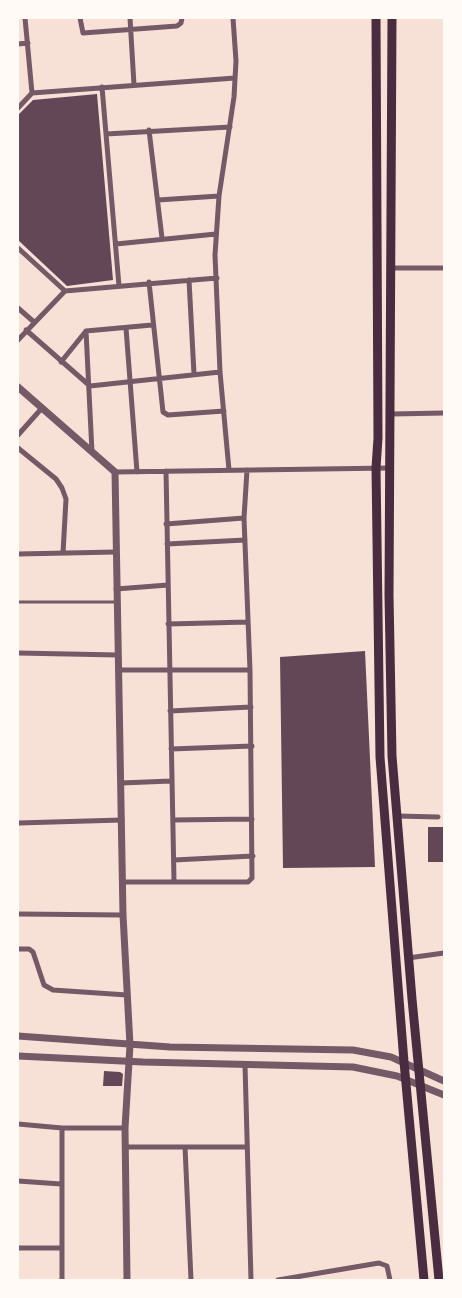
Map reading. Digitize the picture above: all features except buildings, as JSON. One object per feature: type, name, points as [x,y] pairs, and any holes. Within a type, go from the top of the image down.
[{"type":"main road","points":[[376,18],[378,429],[376,468],[380,757],[404,1062],[424,1280]]},
{"type":"main road","points":[[392,18],[392,414],[390,468],[392,756],[408,958],[438,1280]]},
{"type":"street","points":[[25,18],[32,93]]},
{"type":"street","points":[[80,18],[83,33],[177,26],[181,23],[182,18]]},
{"type":"street","points":[[130,18],[134,85]]},
{"type":"street","points":[[229,470],[220,372],[216,234],[219,196],[230,127],[235,78],[233,18]]},
{"type":"street","points":[[18,44],[28,43]]},
{"type":"street","points":[[18,108],[32,93],[235,78]]},
{"type":"street","points":[[102,87],[119,286]]},
{"type":"street","points":[[106,134],[149,130],[230,127]]},
{"type":"street","points":[[149,130],[162,238]]},
{"type":"street","points":[[158,200],[219,196]]},
{"type":"street","points":[[116,244],[216,234]]},
{"type":"street","points":[[18,248],[65,291]]},
{"type":"street","points":[[391,268],[444,268]]},
{"type":"street","points":[[18,340],[65,291],[149,282],[217,278]]},
{"type":"street","points":[[189,280],[194,374]]},
{"type":"street","points":[[149,282],[152,325],[163,412],[168,415],[224,410]]},
{"type":"street","points":[[18,308],[34,322]]},
{"type":"street","points":[[61,362],[86,331],[152,325]]},
{"type":"street","points":[[126,328],[137,472]]},
{"type":"street","points":[[26,330],[90,386],[220,372]]},
{"type":"street","points":[[86,331],[92,452]]},
{"type":"street","points":[[18,387],[115,472],[390,468]]},
{"type":"street","points":[[18,435],[42,408]]},
{"type":"street","points":[[392,414],[444,413]]},
{"type":"street","points":[[18,448],[56,479],[62,488],[66,498],[63,553]]},
{"type":"street","points":[[123,882],[248,882],[252,878],[252,746],[244,518],[247,470]]},
{"type":"street","points":[[166,471],[174,881]]},
{"type":"street","points":[[115,472],[123,915],[130,1045],[125,1128],[127,1280]]},
{"type":"street","points":[[166,524],[244,518]]},
{"type":"street","points":[[167,544],[245,540]]},
{"type":"street","points":[[18,554],[116,552]]},
{"type":"street","points":[[116,589],[168,585]]},
{"type":"street","points":[[168,624],[248,622]]},
{"type":"street","points":[[18,654],[118,655]]},
{"type":"street","points":[[118,670],[250,670]]},
{"type":"street","points":[[170,711],[251,707]]},
{"type":"street","points":[[171,749],[252,746]]},
{"type":"street","points":[[121,783],[171,782]]},
{"type":"street","points":[[397,816],[438,816]]},
{"type":"street","points":[[173,820],[252,819]]},
{"type":"street","points":[[18,823],[122,820]]},
{"type":"street","points":[[174,860],[253,856]]},
{"type":"street","points":[[18,914],[123,915]]},
{"type":"street","points":[[18,949],[29,949],[33,952],[44,984],[52,990],[127,994]]},
{"type":"street","points":[[408,958],[444,954]]},
{"type":"street","points":[[18,1036],[130,1045],[353,1050],[391,1057],[419,1068],[444,1081]]},
{"type":"street","points":[[18,1056],[129,1062],[368,1068],[444,1095]]},
{"type":"street","points":[[245,1065],[251,1280]]},
{"type":"street","points":[[18,1124],[62,1128],[125,1128]]},
{"type":"street","points":[[62,1128],[62,1280]]},
{"type":"street","points":[[126,1147],[247,1147]]},
{"type":"street","points":[[185,1147],[191,1280]]},
{"type":"street","points":[[18,1181],[61,1184]]},
{"type":"street","points":[[18,1248],[62,1248]]},
{"type":"street","points":[[278,1280],[380,1263],[387,1266],[390,1280]]},
{"type":"lane","points":[[18,602],[116,602]]},
{"type":"lane","points":[[435,1248],[444,1247]]}]
